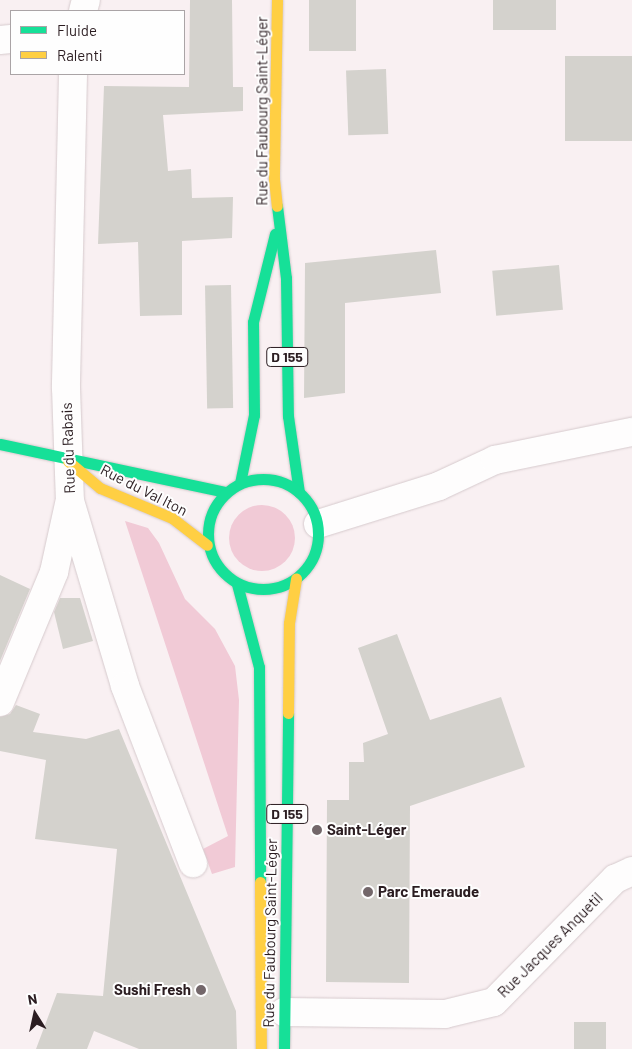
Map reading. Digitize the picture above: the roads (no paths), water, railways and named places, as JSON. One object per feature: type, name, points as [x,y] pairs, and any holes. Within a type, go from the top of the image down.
[{"type":"main road","name":"Rue du Faubourg Saint-Léger","points":[[278,0],[274,179],[286,278],[288,416],[299,492]]},
{"type":"main road","name":"Rue du Faubourg Saint-Léger","points":[[240,483],[254,416],[253,322],[278,223]]},
{"type":"main road","name":"Rue du Val Iton","points":[[0,444],[68,461],[226,492]]},
{"type":"main road","name":"Rue du Val Iton","points":[[68,461],[100,488],[172,518],[208,545]]},
{"type":"main road","points":[[260,479],[274,480],[299,492],[311,506],[318,524],[315,551],[310,564],[296,579],[278,588],[256,590],[237,584],[218,568],[208,545],[210,516],[226,492],[240,483],[260,479]]},
{"type":"main road","name":"Rue du Faubourg Saint-Léger","points":[[284,1049],[289,623],[296,579]]},
{"type":"main road","name":"Rue du Faubourg Saint-Léger","points":[[237,584],[258,667],[261,1049]]},
{"type":"street","name":"Rue du Rabais","points":[[73,75],[68,461],[70,500],[124,686],[193,863]]},
{"type":"street","points":[[318,524],[439,486],[495,460],[632,432]]},
{"type":"street","points":[[0,702],[54,572],[70,500]]},
{"type":"street","name":"Rue Jacques Anquetil","points":[[284,1012],[445,1014],[494,1002],[615,880],[632,871]]},
{"type":"place","name":"Saint-Léger","points":[[317,830]]},
{"type":"place","name":"Parc Emeraude","points":[[368,892]]},
{"type":"place","name":"Sushi Fresh","points":[[201,990]]}]
